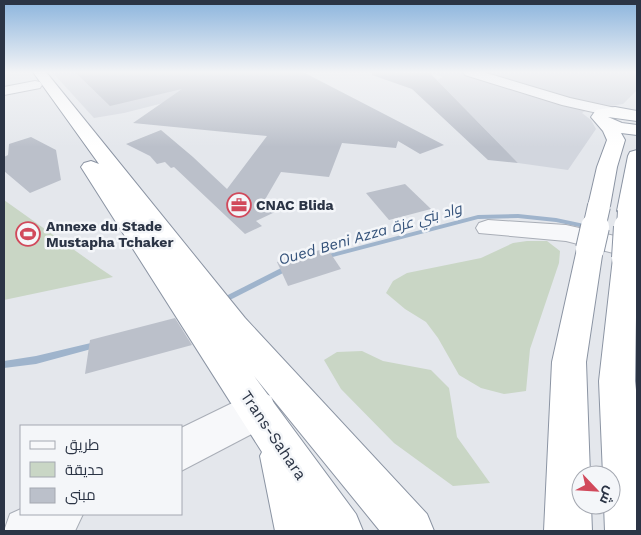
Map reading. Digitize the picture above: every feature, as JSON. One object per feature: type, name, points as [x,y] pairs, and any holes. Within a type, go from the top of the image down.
[{"type":"highway","points":[[48,97],[222,333],[410,531]]},
{"type":"highway","points":[[609,116],[637,107]]},
{"type":"highway","points":[[609,116],[637,116]]},
{"type":"highway","points":[[609,116],[620,128],[637,130]]},
{"type":"highway","points":[[568,531],[569,362],[582,284],[606,168],[616,140],[611,130],[609,116]]},
{"type":"highway","points":[[629,531],[627,371],[632,254],[629,211],[637,156]]},
{"type":"highway","points":[[582,284],[630,303]]},
{"type":"highway","name":"Trans-Sahara","points":[[222,333],[267,425],[339,531]]},
{"type":"highway","points":[[267,425],[299,531]]},
{"type":"street","points":[[550,97],[609,116]]},
{"type":"street","points":[[488,228],[566,233],[632,254]]},
{"type":"street","points":[[182,450],[267,425]]},
{"type":"street","points":[[27,531],[58,515]]},
{"type":"shaded area","points":[[75,97],[187,97],[124,113],[94,118]]},
{"type":"shaded area","points":[[454,97],[630,97],[623,104],[611,106],[596,104],[582,113],[591,120],[596,129],[568,170],[518,163]]},
{"type":"green space","name":"Annexe du Stade Mustapha Tchaker","points":[[4,200],[101,269],[113,277],[4,300]]},
{"type":"green space","points":[[547,241],[560,251],[559,263],[530,349],[526,391],[504,394],[481,388],[459,375],[438,338],[426,322],[405,309],[386,293],[393,281],[407,273],[481,258],[513,243]]},
{"type":"green space","points":[[362,351],[383,361],[431,370],[449,388],[457,437],[490,483],[453,486],[394,443],[341,389],[324,360],[337,352]]},
{"type":"building","points":[[101,97],[148,97],[110,106]]},
{"type":"building","points":[[171,97],[351,97],[444,145],[420,154],[398,141],[396,148],[342,143],[329,177],[281,172],[263,203],[275,212],[256,221],[262,226],[245,234],[174,167],[171,168],[165,162],[157,164],[150,156],[126,144],[161,130],[227,189],[267,136],[133,123]]},
{"type":"building","points":[[421,97],[453,97],[518,163],[488,160]]},
{"type":"building","points":[[31,137],[56,150],[61,180],[30,193],[4,171],[4,157],[8,155],[9,144]]},
{"type":"building","points":[[405,184],[431,209],[389,220],[366,193]]},
{"type":"building","points":[[327,248],[341,269],[288,286],[277,262]]},
{"type":"building","points":[[175,318],[192,345],[85,374],[90,340]]},
{"type":"waterway","name":"Oued Beni Azza واد بني عزة","points":[[325,257],[478,217],[518,216],[556,220],[589,227]]},
{"type":"waterway","name":"Oued Beni Azza واد بني عزة","points":[[222,301],[289,267]]},
{"type":"waterway","name":"Oued Beni Azza واد بني عزة","points":[[4,365],[36,360],[95,345]]},
{"type":"place","name":"CNAC Blida","points":[[239,205]]},
{"type":"place","name":"Annexe du Stade Mustapha Tchaker","points":[[28,234]]}]
